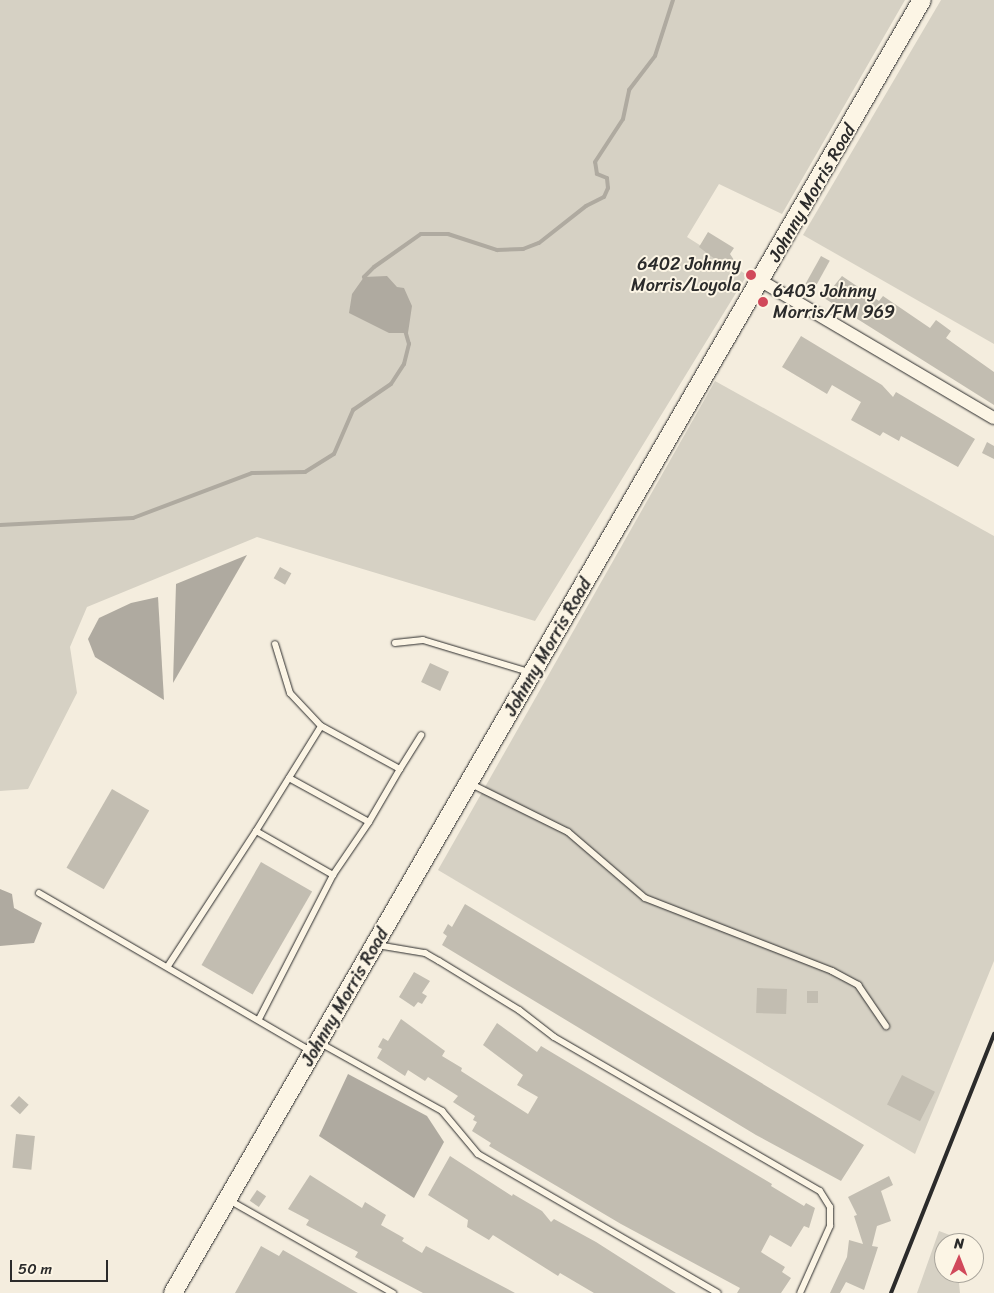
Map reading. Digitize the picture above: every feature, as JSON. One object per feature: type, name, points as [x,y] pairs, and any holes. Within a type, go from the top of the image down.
[{"type":"street","name":"Johnny Morris Road","points":[[174,1293],[922,0]]},
{"type":"street","points":[[761,281],[994,418]]},
{"type":"lane","points":[[395,643],[424,640],[533,674]]},
{"type":"lane","points":[[275,644],[290,693],[321,726],[400,769]]},
{"type":"lane","points":[[168,966],[256,831],[321,726]]},
{"type":"lane","points":[[259,1018],[334,875],[369,822],[421,735]]},
{"type":"lane","points":[[288,778],[369,822]]},
{"type":"lane","points":[[470,783],[568,832],[645,898],[832,971],[858,985],[886,1026]]},
{"type":"lane","points":[[256,831],[334,875]]},
{"type":"lane","points":[[39,893],[259,1018],[442,1110],[478,1154],[718,1293]]},
{"type":"lane","points":[[376,945],[425,953],[519,1010],[554,1037],[820,1191],[830,1206],[830,1226],[800,1293]]},
{"type":"lane","points":[[228,1200],[393,1293]]},
{"type":"shaded area","points":[[0,0],[905,0],[782,214],[719,184],[687,237],[747,275],[535,621],[257,537],[87,607],[70,647],[77,693],[28,789],[0,791]]},
{"type":"shaded area","points":[[941,0],[994,0],[994,344],[803,235]]},
{"type":"shaded area","points":[[387,276],[397,287],[404,288],[412,306],[408,333],[389,333],[349,313],[352,294],[364,277]]},
{"type":"shaded area","points":[[715,381],[994,536],[994,961],[915,1154],[438,870]]},
{"type":"shaded area","points":[[247,555],[173,683],[176,584]]},
{"type":"shaded area","points":[[158,597],[164,700],[95,657],[88,639],[99,618],[131,603]]},
{"type":"shaded area","points":[[0,889],[12,894],[14,908],[42,923],[34,943],[0,946]]},
{"type":"shaded area","points":[[348,1074],[427,1116],[444,1142],[414,1198],[319,1136]]},
{"type":"shaded area","points":[[934,1245],[934,1283],[959,1283],[960,1293],[917,1293]]},
{"type":"building","points":[[708,232],[734,248],[730,254],[734,260],[728,269],[699,247]]},
{"type":"building","points":[[821,256],[830,261],[810,297],[801,292]]},
{"type":"building","points":[[842,276],[879,301],[883,296],[930,328],[936,320],[951,331],[946,338],[994,372],[994,405],[824,298]]},
{"type":"building","points":[[801,336],[882,385],[893,397],[896,392],[975,439],[958,467],[901,436],[899,441],[883,432],[880,436],[851,420],[861,402],[832,385],[827,394],[782,367]]},
{"type":"building","points":[[987,442],[994,446],[994,459],[982,453]]},
{"type":"building","points":[[280,567],[291,573],[285,585],[274,578]]},
{"type":"building","points":[[430,663],[449,672],[440,691],[421,682]]},
{"type":"building","points":[[112,789],[149,810],[104,889],[66,868]]},
{"type":"building","points":[[261,862],[312,892],[253,995],[202,965]]},
{"type":"building","points":[[465,904],[864,1145],[841,1181],[756,1135],[442,945],[447,936],[443,933],[448,924],[452,927]]},
{"type":"building","points":[[414,972],[430,981],[422,993],[427,996],[422,1004],[418,1002],[414,1007],[399,997]]},
{"type":"building","points":[[757,988],[787,989],[786,1014],[756,1013]]},
{"type":"building","points":[[807,991],[818,991],[818,1003],[807,1003]]},
{"type":"building","points":[[401,1019],[445,1051],[442,1056],[462,1068],[461,1071],[528,1114],[538,1097],[517,1085],[523,1075],[483,1045],[497,1023],[537,1052],[541,1046],[772,1184],[771,1186],[804,1206],[806,1203],[815,1208],[809,1228],[804,1226],[791,1247],[770,1235],[761,1252],[785,1267],[782,1272],[791,1278],[781,1293],[737,1293],[740,1288],[621,1224],[489,1146],[491,1143],[472,1131],[477,1122],[473,1120],[475,1116],[453,1102],[458,1096],[428,1077],[425,1081],[408,1070],[405,1076],[377,1058],[382,1049],[378,1047],[383,1038],[388,1041]]},
{"type":"building","points":[[902,1075],[935,1092],[920,1121],[887,1104]]},
{"type":"building","points":[[19,1096],[29,1105],[20,1114],[10,1106]]},
{"type":"building","points":[[16,1134],[35,1136],[31,1170],[12,1168]]},
{"type":"building","points":[[450,1156],[512,1196],[513,1194],[542,1211],[551,1222],[554,1219],[596,1242],[676,1293],[594,1293],[560,1273],[558,1276],[493,1235],[489,1240],[467,1227],[468,1220],[428,1195]]},
{"type":"building","points":[[310,1175],[362,1208],[365,1202],[386,1215],[381,1225],[404,1238],[402,1241],[422,1253],[426,1246],[515,1293],[423,1293],[355,1257],[358,1252],[306,1225],[309,1220],[288,1209]]},
{"type":"building","points":[[889,1176],[893,1185],[881,1191],[891,1221],[877,1226],[872,1246],[878,1247],[864,1290],[846,1282],[840,1293],[830,1293],[847,1257],[849,1240],[863,1244],[854,1216],[857,1215],[848,1197]]},
{"type":"building","points":[[257,1190],[266,1196],[259,1207],[250,1201]]},
{"type":"building","points":[[261,1246],[279,1256],[283,1250],[358,1293],[235,1293]]},
{"type":"waterway","points":[[367,281],[364,277],[374,267],[421,234],[448,234],[497,250],[523,249],[539,243],[586,206],[604,197],[608,188],[607,178],[597,174],[595,162],[623,119],[629,90],[655,56],[673,0]]},
{"type":"waterway","points":[[0,525],[133,518],[252,473],[305,472],[334,454],[353,410],[391,384],[404,364],[409,344],[405,330]]},
{"type":"railway","points":[[891,1293],[994,1034]]},
{"type":"place","name":"6402 Johnny Morris/Loyola","points":[[751,275]]},
{"type":"place","name":"6403 Johnny Morris/FM 969","points":[[763,302]]}]
